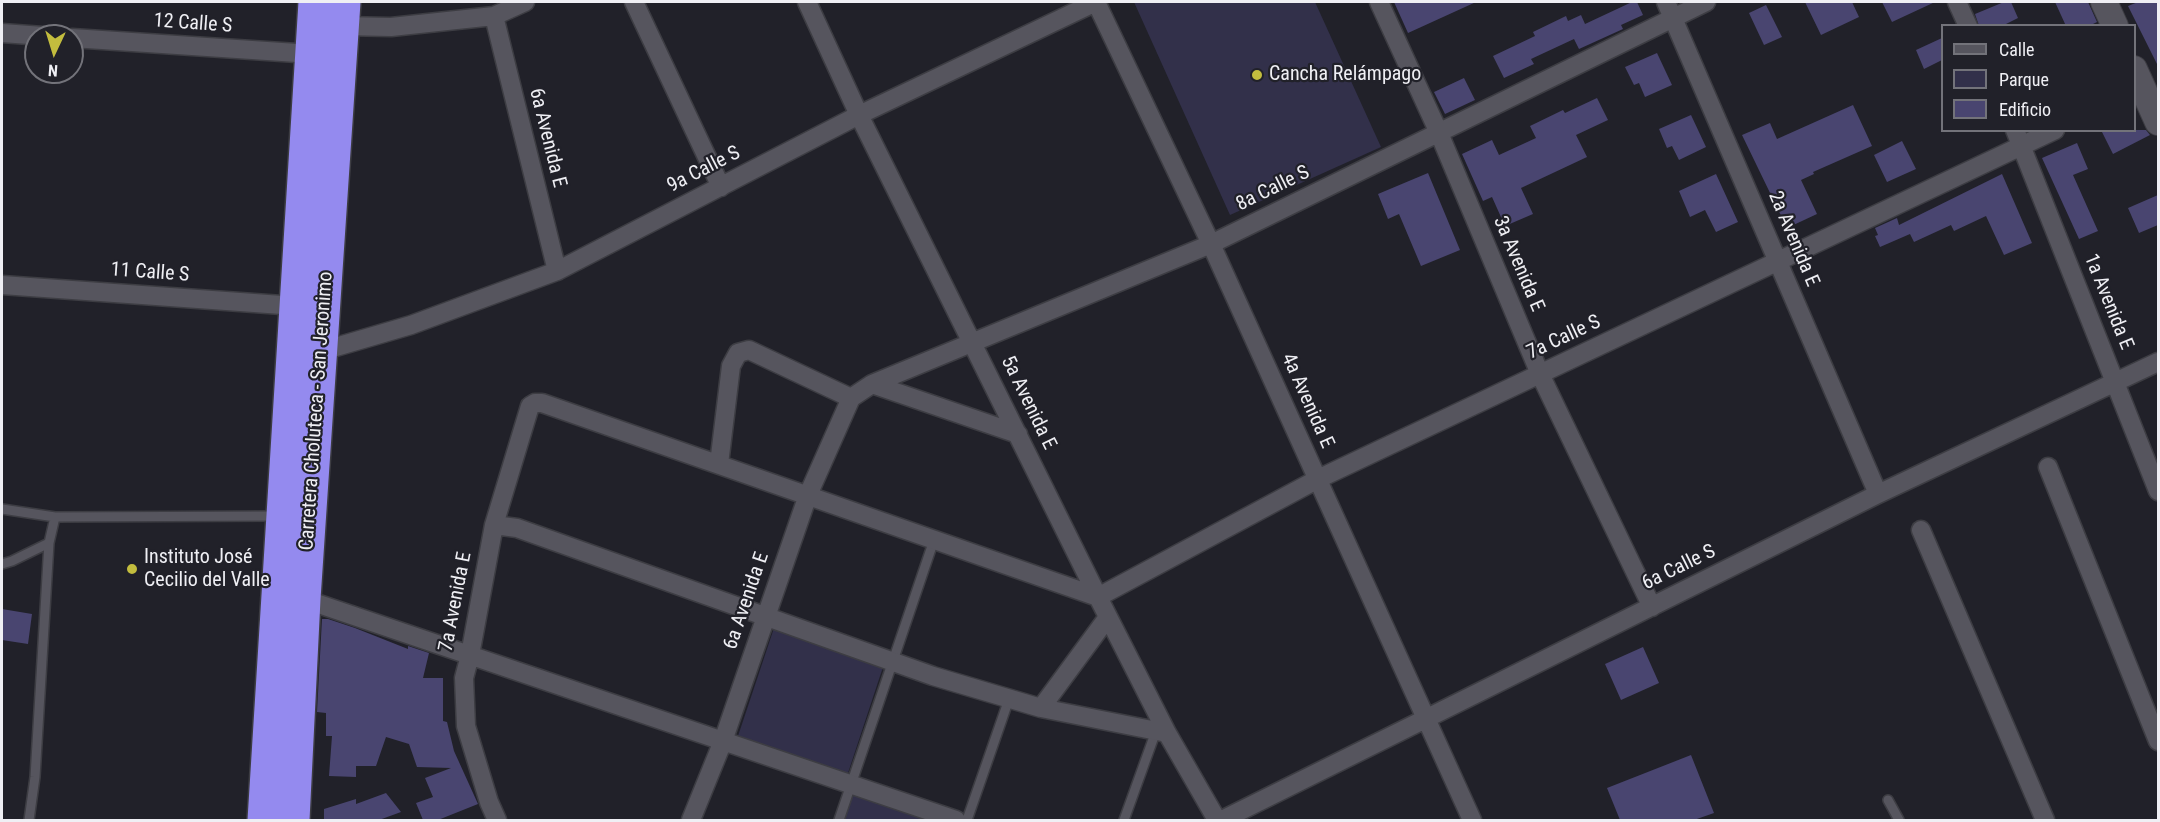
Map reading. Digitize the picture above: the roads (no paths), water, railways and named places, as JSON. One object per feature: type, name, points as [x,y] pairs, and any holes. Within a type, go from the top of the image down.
[{"type":"highway","name":"Carretera Choluteca - San Jeronimo","points":[[264,820],[296,306],[322,19]]},
{"type":"highway","name":"Carretera Choluteca - San Jeronimo","points":[[293,820],[304,599],[322,351],[322,19]]},
{"type":"street","name":"12 Calle S","points":[[84,37],[322,19],[391,27],[494,16],[525,2]]},
{"type":"street","points":[[634,2],[721,187]]},
{"type":"street","name":"5a Avenida E","points":[[807,2],[859,115],[1108,617],[1161,732],[1217,820]]},
{"type":"street","name":"9a Calle S","points":[[322,351],[411,325],[556,271],[859,115],[1096,2]]},
{"type":"street","name":"4a Avenida E","points":[[1096,2],[1211,244],[1472,820]]},
{"type":"street","name":"3a Avenida E","points":[[1379,2],[1439,134],[1540,374],[1652,607]]},
{"type":"street","name":"8a Calle S","points":[[850,398],[872,384],[972,341],[1211,244],[1439,134],[1670,10],[1706,2]]},
{"type":"street","points":[[1957,2],[1967,24]]},
{"type":"street","points":[[2104,2],[2114,24]]},
{"type":"street","name":"2a Avenida E","points":[[1670,10],[1878,494]]},
{"type":"street","name":"6a Avenida E","points":[[494,16],[556,271]]},
{"type":"street","points":[[2,33],[24,35]]},
{"type":"street","points":[[2143,82],[2158,122]]},
{"type":"street","name":"7a Calle S","points":[[1098,597],[1318,479],[1778,262],[2019,139],[2047,132]]},
{"type":"street","name":"1a Avenida E","points":[[2019,139],[2158,491]]},
{"type":"street","name":"11 Calle S","points":[[2,285],[296,306]]},
{"type":"street","points":[[850,398],[749,350],[738,353],[731,366],[719,464],[1098,597]]},
{"type":"street","name":"6a Calle S","points":[[1222,820],[1878,494],[2158,362]]},
{"type":"street","points":[[872,384],[1018,434]]},
{"type":"street","name":"6a Avenida E","points":[[691,820],[723,741],[808,495],[850,398]]},
{"type":"street","name":"7a Avenida E","points":[[497,820],[489,802],[466,726],[464,678],[494,525],[530,406],[542,403],[719,464]]},
{"type":"street","points":[[2048,467],[2158,741]]},
{"type":"street","points":[[494,525],[517,528],[893,662],[1009,699],[1041,708],[1161,732]]},
{"type":"street","points":[[1921,530],[2045,820]]},
{"type":"street","points":[[304,599],[956,820]]},
{"type":"street","points":[[1041,708],[1108,617]]},
{"type":"lane","points":[[2,509],[55,517],[284,516]]},
{"type":"lane","points":[[29,820],[35,777],[49,543],[55,517]]},
{"type":"lane","points":[[839,820],[934,540]]},
{"type":"lane","points":[[2,564],[49,543]]},
{"type":"lane","points":[[967,820],[1009,699]]},
{"type":"lane","points":[[1124,820],[1161,732]]},
{"type":"lane","points":[[1888,800],[1899,820]]},
{"type":"place","name":"Cancha Relámpago","points":[[1257,75]]},
{"type":"place","name":"Instituto José Cecilio del Valle","points":[[132,569]]}]
